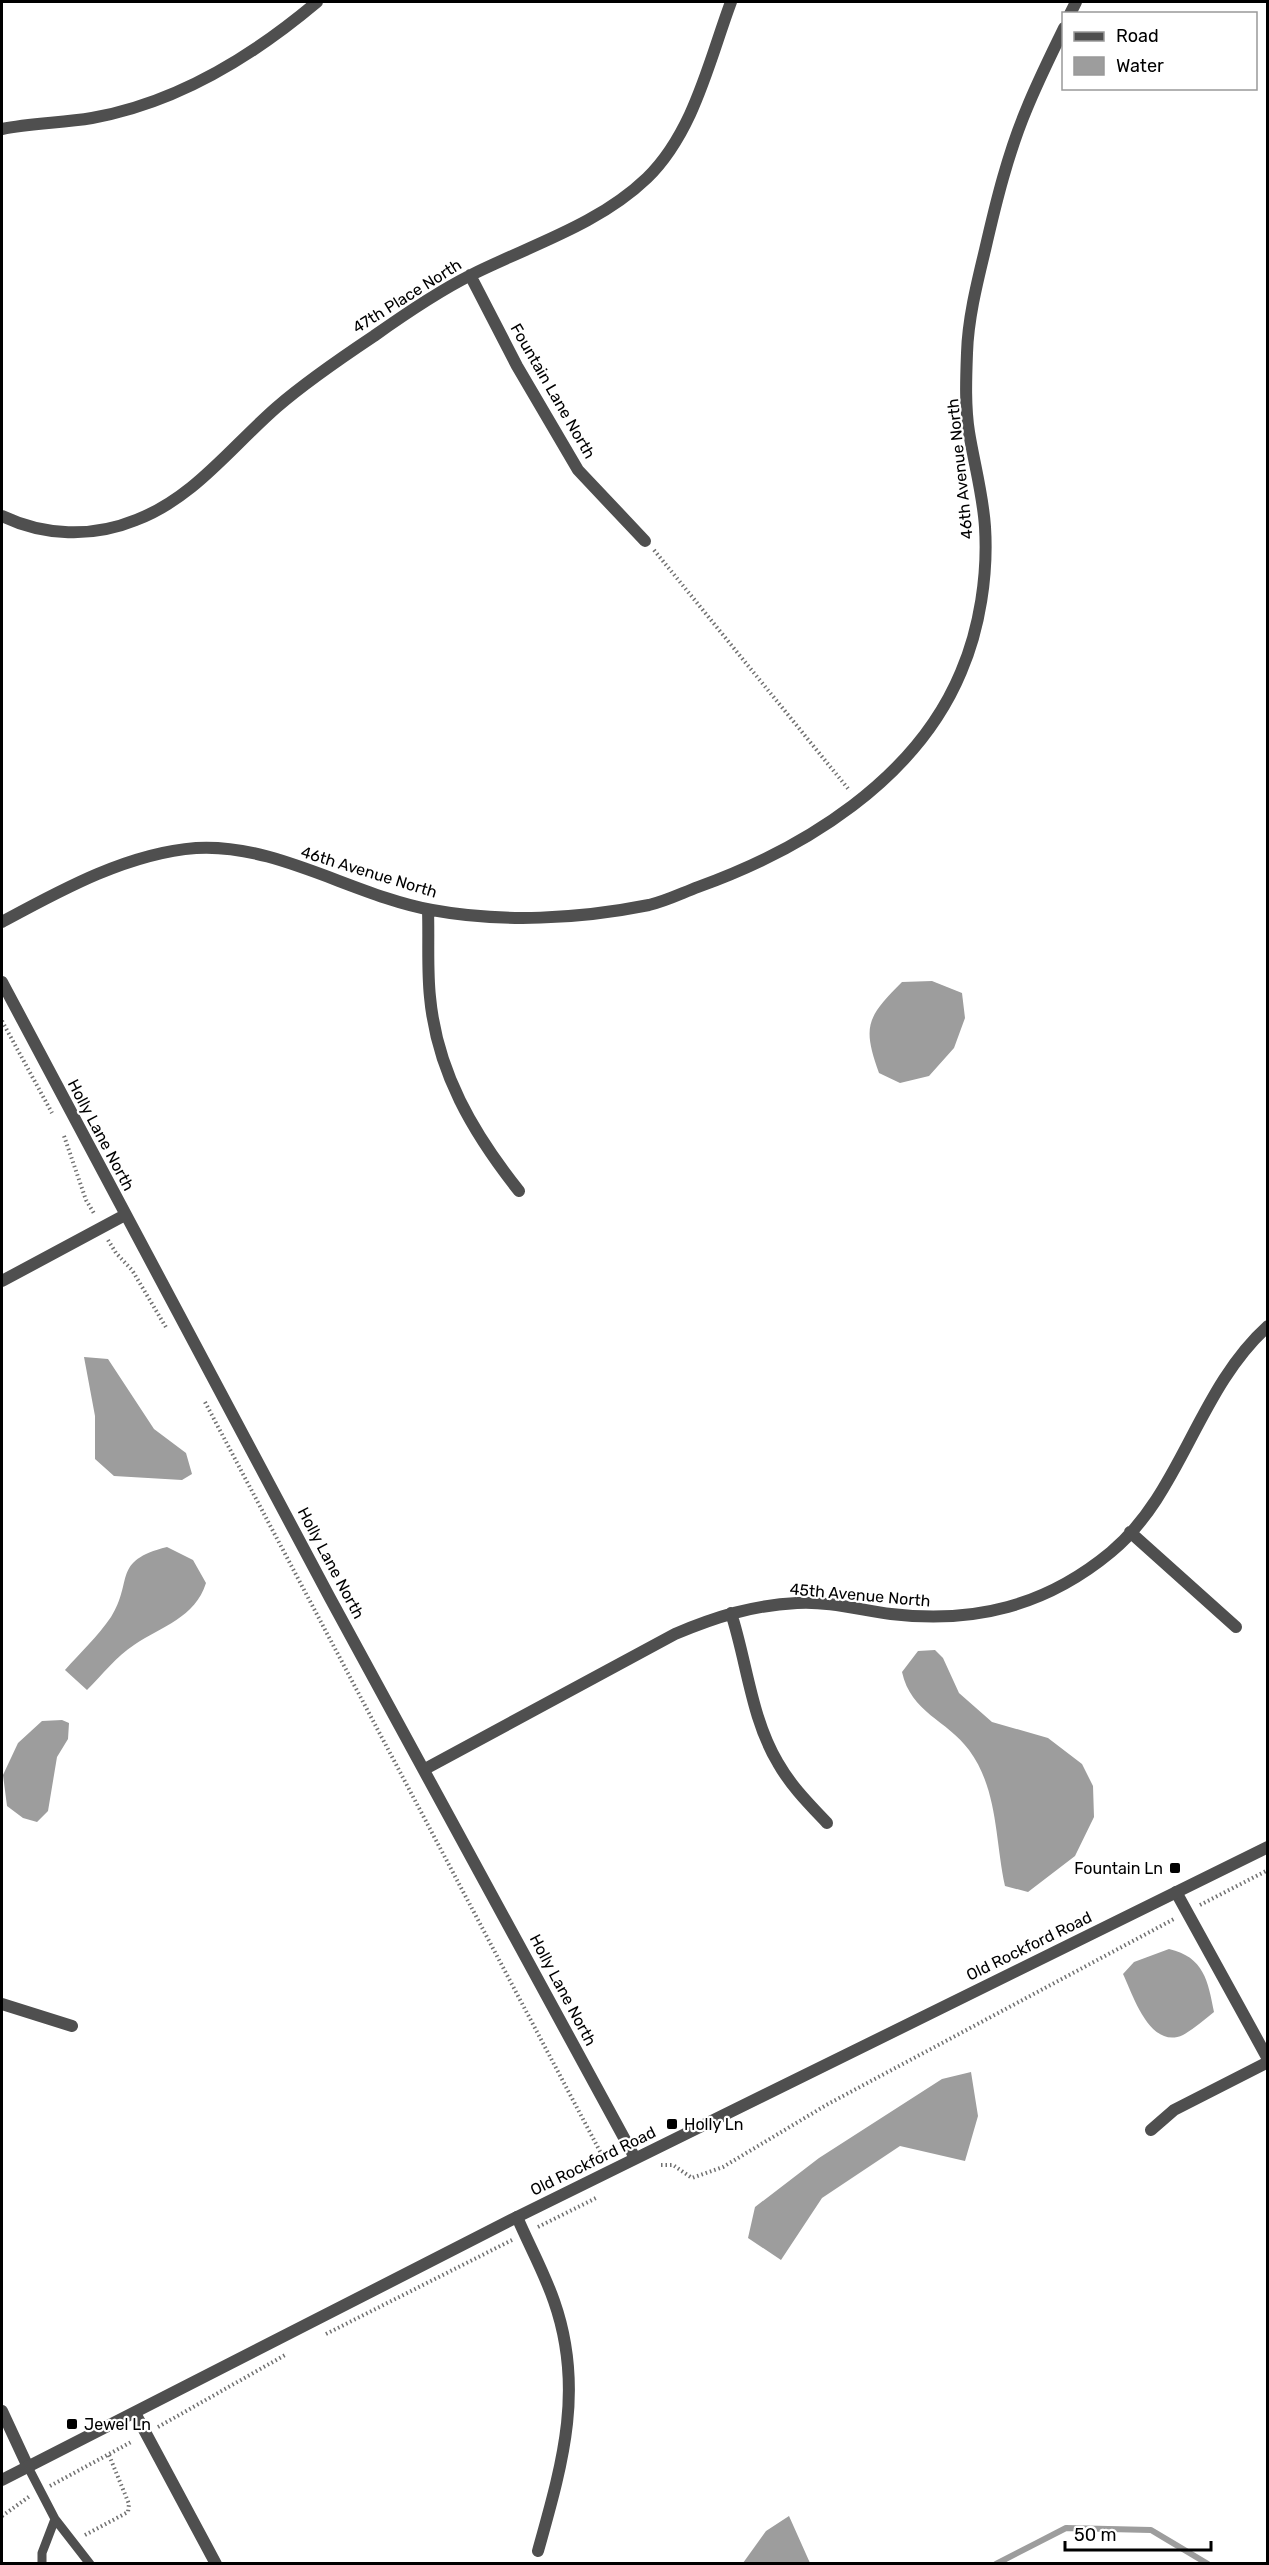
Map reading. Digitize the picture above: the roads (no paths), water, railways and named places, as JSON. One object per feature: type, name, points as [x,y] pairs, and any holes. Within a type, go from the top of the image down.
[{"type":"street","points":[[2,129],[93,118],[164,98],[224,69],[281,32],[317,2]]},
{"type":"street","name":"47th Place North","points":[[2,516],[25,527],[81,534],[135,521],[176,501],[277,406],[330,366],[419,305],[470,275],[596,216],[647,177],[683,132],[731,2]]},
{"type":"street","name":"46th Avenue North","points":[[2,922],[74,885],[137,860],[197,848],[252,852],[428,910],[487,918],[572,915],[652,904],[740,873],[814,833],[858,801],[906,758],[939,717],[962,670],[974,628],[984,582],[985,525],[968,426],[967,348],[978,279],[998,196],[1026,110],[1062,32]]},
{"type":"street","name":"Fountain Lane North","points":[[470,275],[517,366],[578,470],[645,541]]},
{"type":"street","points":[[428,910],[430,997],[439,1051],[461,1108],[488,1152],[519,1191]]},
{"type":"street","name":"Holly Lane North","points":[[2,982],[125,1215],[635,2158]]},
{"type":"street","points":[[2,1281],[125,1215]]},
{"type":"street","name":"45th Avenue North","points":[[425,1769],[675,1634],[731,1613],[756,1606],[800,1603],[937,1619],[984,1614],[1031,1600],[1073,1579],[1112,1551],[1130,1532],[1170,1477],[1210,1398],[1231,1366],[1268,1326]]},
{"type":"street","points":[[1130,1532],[1236,1627]]},
{"type":"street","points":[[731,1613],[761,1724],[777,1762],[800,1795],[827,1823]]},
{"type":"street","name":"Old Rockford Road","points":[[2,2480],[610,2170],[1268,1847]]},
{"type":"street","points":[[1151,2130],[1174,2109],[1268,2061],[1176,1892]]},
{"type":"street","points":[[2,2004],[72,2026]]},
{"type":"street","points":[[517,2217],[549,2288],[561,2324],[568,2361],[570,2406],[561,2470],[538,2551]]},
{"type":"street","points":[[2,2411],[28,2467]]},
{"type":"street","points":[[135,2414],[216,2564]]},
{"type":"lane","points":[[28,2467],[55,2519],[90,2564]]},
{"type":"lane","points":[[42,2564],[42,2553],[55,2519]]},
{"type":"water","points":[[932,981],[962,993],[965,1018],[954,1048],[929,1076],[900,1083],[879,1073],[870,1044],[871,1023],[881,1004],[902,982]]},
{"type":"water","points":[[84,1357],[108,1359],[154,1429],[186,1453],[192,1474],[182,1480],[114,1476],[95,1459],[95,1416]]},
{"type":"water","points":[[167,1547],[193,1560],[206,1583],[201,1595],[186,1613],[122,1655],[87,1690],[65,1670],[111,1617],[131,1566],[149,1553]]},
{"type":"water","points":[[935,1650],[943,1658],[959,1693],[992,1722],[1048,1738],[1082,1764],[1093,1786],[1094,1817],[1075,1856],[1028,1892],[1005,1886],[994,1815],[978,1765],[960,1740],[921,1707],[907,1686],[902,1672],[918,1651]]},
{"type":"water","points":[[62,1720],[69,1723],[68,1739],[57,1757],[48,1811],[37,1822],[23,1818],[7,1806],[3,1775],[18,1743],[42,1721]]},
{"type":"water","points":[[1169,1949],[1181,1953],[1197,1964],[1206,1981],[1214,2012],[1187,2033],[1171,2038],[1161,2035],[1144,2018],[1123,1974],[1134,1962]]},
{"type":"water","points":[[971,2072],[978,2116],[965,2161],[900,2146],[822,2198],[781,2260],[748,2238],[755,2207],[819,2158],[942,2079]]},
{"type":"water","points":[[789,2516],[810,2563],[743,2563],[766,2531]]},
{"type":"waterway","points":[[996,2564],[1066,2528],[1151,2530],[1208,2564]]},
{"type":"place","name":"Fountain Ln","points":[[1175,1868]]},
{"type":"place","name":"Holly Ln","points":[[672,2124]]},
{"type":"place","name":"Jewel Ln","points":[[72,2424]]}]
